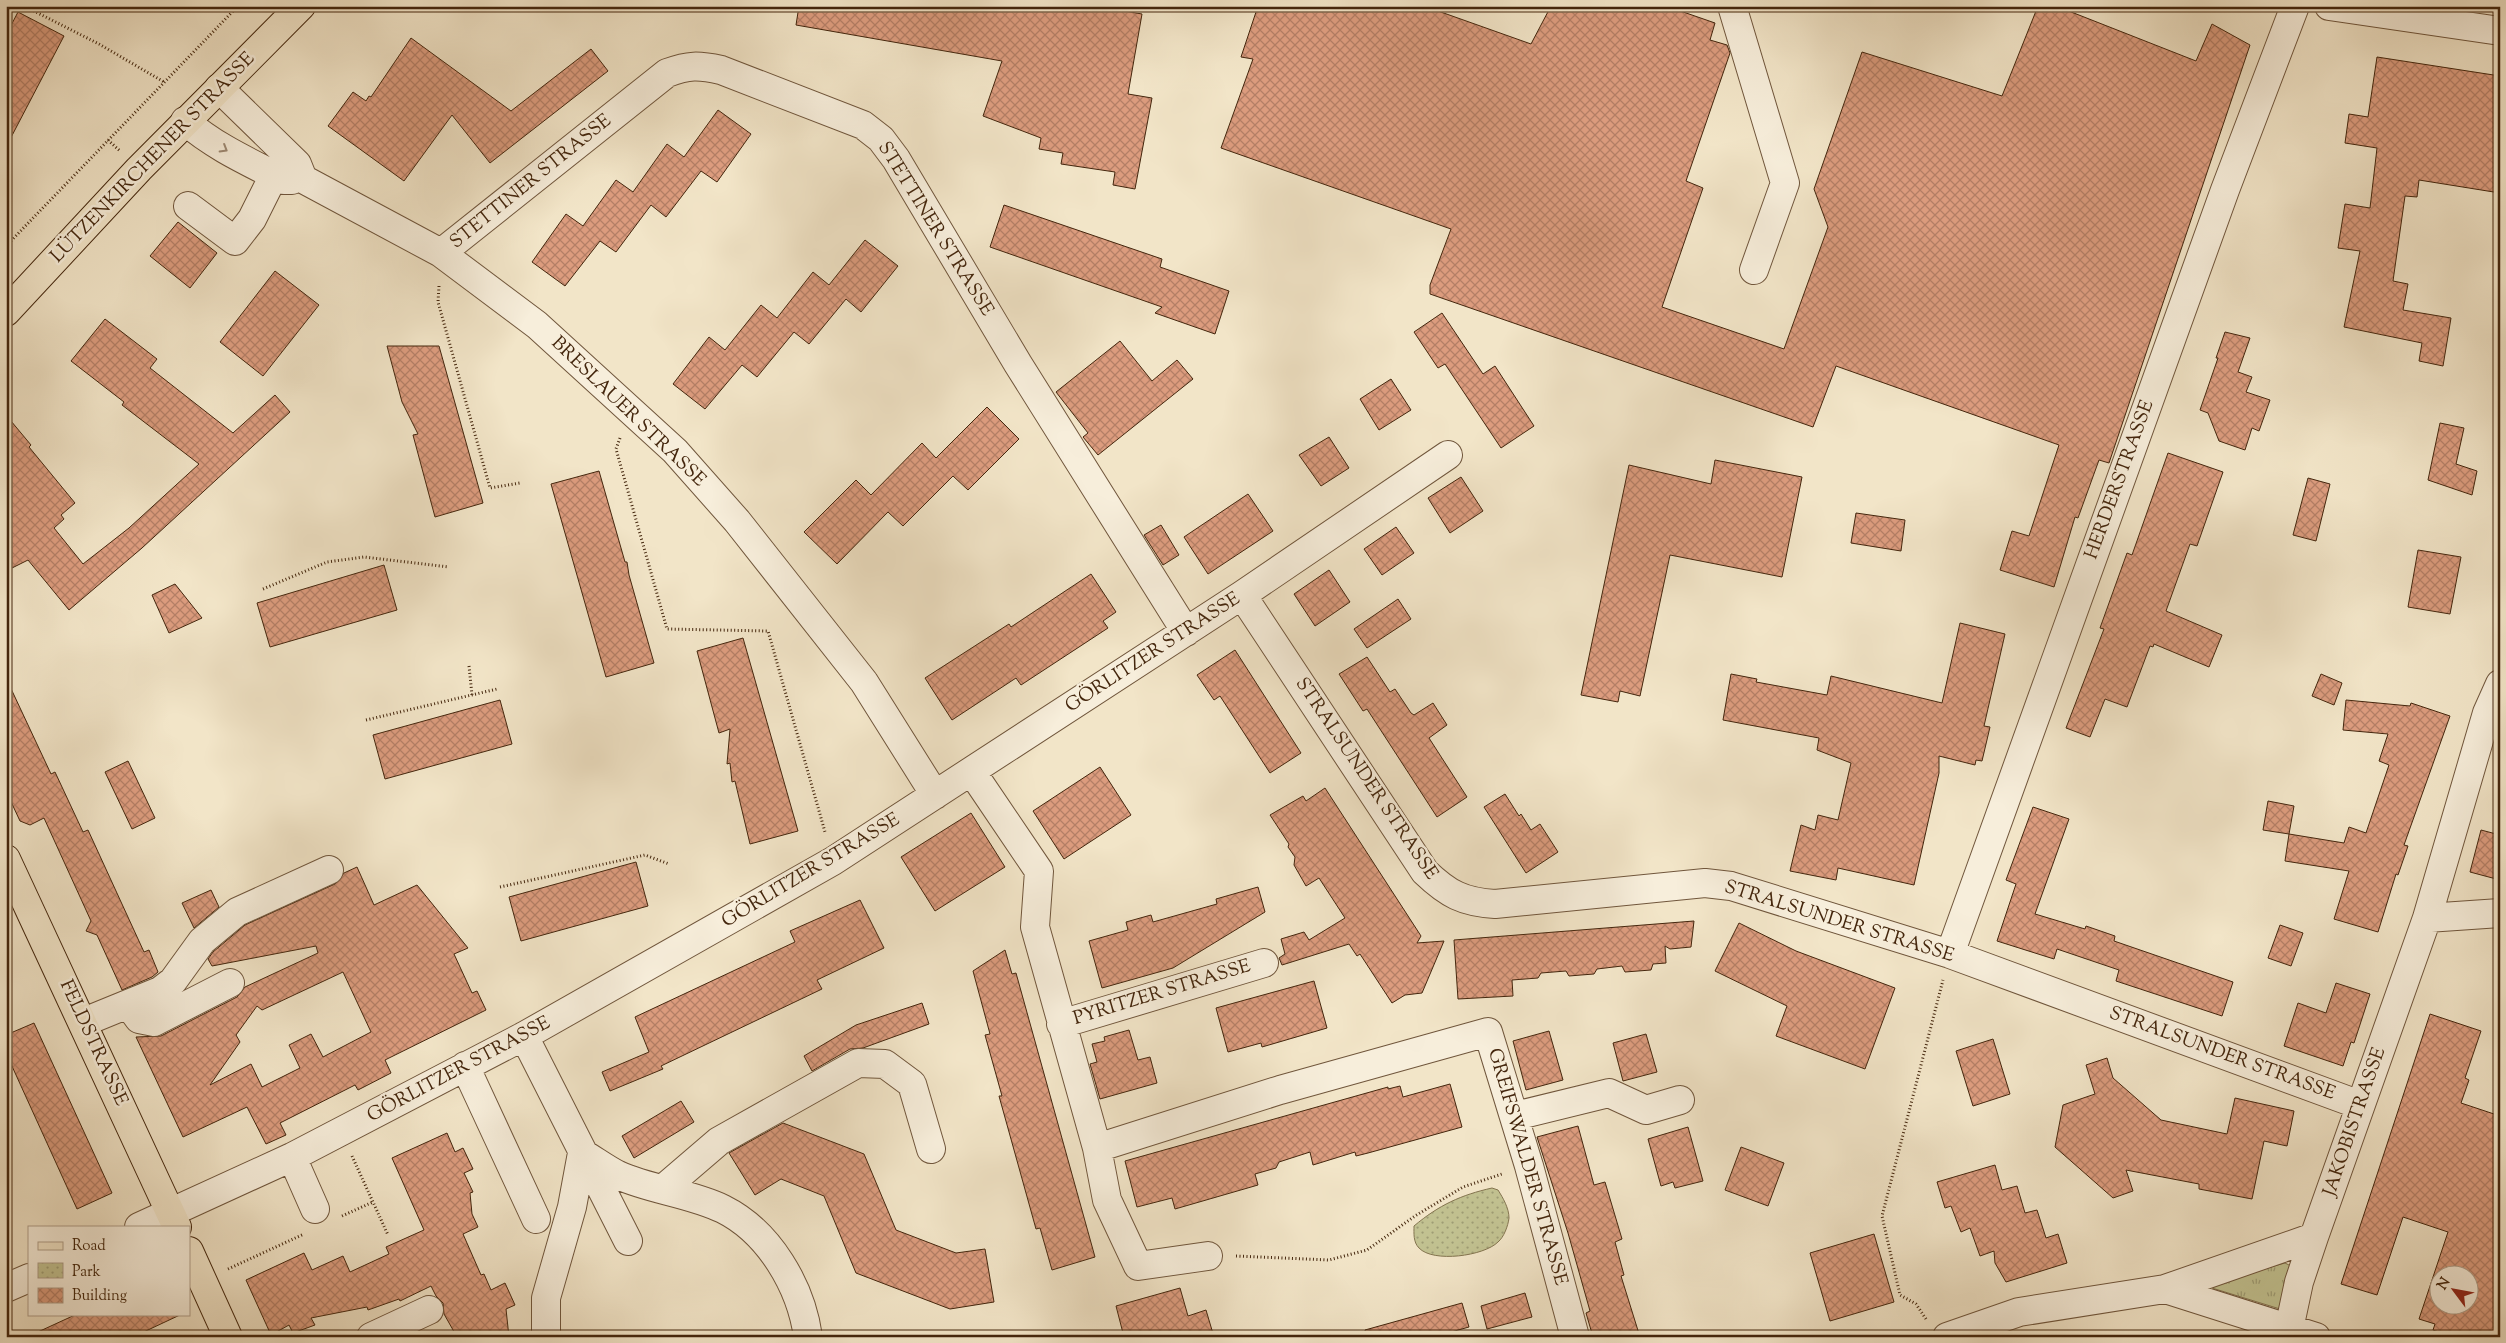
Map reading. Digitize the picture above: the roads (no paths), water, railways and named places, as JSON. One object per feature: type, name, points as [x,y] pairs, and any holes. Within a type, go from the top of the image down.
[{"type":"main road","name":"LÜTZENKIRCHENER STRASSE","points":[[6,312],[185,120],[300,6]]},
{"type":"main road","name":"FELDSTRASSE","points":[[6,859],[84,1022],[174,1220]]},
{"type":"main road","points":[[190,1253],[228,1337]]},
{"type":"street","points":[[1732,6],[1785,183],[1754,270]]},
{"type":"street","name":"HERDERSTRASSE","points":[[1950,954],[2221,199],[2295,6]]},
{"type":"street","points":[[2329,6],[2500,31]]},
{"type":"street","name":"STETTINER STRASSE","points":[[441,253],[667,73],[684,67],[699,65],[720,70],[864,125],[881,139],[896,159],[1018,364],[1186,632]]},
{"type":"street","points":[[218,88],[297,164],[303,179]]},
{"type":"street","name":"BRESLAUER STRASSE","points":[[185,120],[206,138],[274,175],[284,180],[303,179],[441,253],[537,325],[675,451],[755,544],[864,682],[935,795]]},
{"type":"street","points":[[188,206],[236,241],[252,219],[274,175]]},
{"type":"street","name":"GÖRLITZER STRASSE","points":[[145,1226],[174,1220],[524,1036],[833,861],[1186,632],[1448,455]]},
{"type":"street","name":"STRALSUNDER STRASSE","points":[[1242,595],[1425,872],[1441,887],[1455,896],[1472,902],[1495,904],[1705,884],[1731,886],[1950,954],[2360,1105]]},
{"type":"street","name":"JAKOBISTRASSE","points":[[2289,1329],[2299,1282],[2427,918],[2487,713],[2500,684]]},
{"type":"street","name":"PYRITZER STRASSE","points":[[972,772],[1039,871],[1035,927],[1060,1024],[1097,1148],[1107,1200],[1138,1266],[1208,1256]]},
{"type":"street","points":[[84,1022],[160,991],[173,981],[202,941],[237,912],[329,870]]},
{"type":"street","points":[[2427,918],[2500,913]]},
{"type":"street","name":"PYRITZER STRASSE","points":[[1060,1024],[1264,963]]},
{"type":"street","points":[[128,1004],[139,1019],[154,1022],[230,983]]},
{"type":"street","name":"GREIFSWALDER STRASSE","points":[[1097,1148],[1280,1090],[1488,1032],[1515,1116],[1575,1337]]},
{"type":"street","points":[[524,1036],[628,1241]]},
{"type":"street","points":[[664,1190],[720,1141],[858,1064],[885,1064],[912,1084],[932,1149]]},
{"type":"street","points":[[466,1066],[536,1219]]},
{"type":"street","points":[[1515,1116],[1609,1093],[1646,1110],[1680,1100]]},
{"type":"street","points":[[582,1152],[618,1175],[722,1208],[750,1225],[772,1252],[788,1277],[800,1302],[808,1337]]},
{"type":"street","points":[[546,1337],[546,1298],[572,1207],[582,1152]]},
{"type":"street","points":[[292,1157],[320,1220]]},
{"type":"street","points":[[1937,1329],[2019,1312],[2165,1289],[2314,1237]]},
{"type":"street","points":[[6,1288],[28,1278]]},
{"type":"street","points":[[2165,1289],[2316,1337]]},
{"type":"street","points":[[371,1337],[428,1310]]}]
